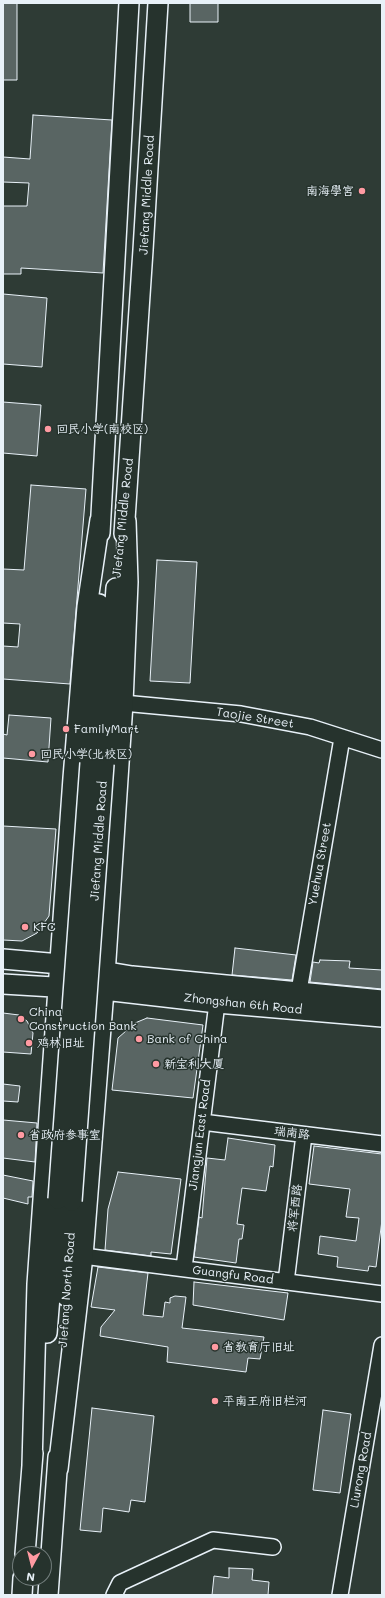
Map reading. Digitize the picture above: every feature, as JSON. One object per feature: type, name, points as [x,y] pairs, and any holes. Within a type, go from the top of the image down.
[{"type":"main road","name":"Jiefang Middle Road","points":[[86,983],[97,764],[100,520],[129,3]]},
{"type":"main road","name":"Jiefang Middle Road","points":[[97,764],[114,611],[126,521],[158,3]]},
{"type":"main road","points":[[60,964],[80,678],[90,580],[100,520]]},
{"type":"main road","points":[[32,1465],[37,1284],[86,983],[124,703],[128,582],[126,521]]},
{"type":"main road","points":[[3,959],[60,964],[86,983]]},
{"type":"main road","points":[[60,964],[86,983]]},
{"type":"main road","points":[[3,984],[86,983]]},
{"type":"main road","points":[[58,1469],[83,1256],[86,983]]},
{"type":"main road","name":"Zhongshan 6th Road","points":[[86,983],[198,983],[299,991],[382,1000]]},
{"type":"main road","name":"Zhongshan 6th Road","points":[[86,983],[217,1002],[382,1017]]},
{"type":"main road","name":"Jiefang North Road","points":[[26,1546],[32,1465],[65,1200],[86,983]]},
{"type":"main road","name":"Jiefang North Road","points":[[48,1595],[58,1469],[65,1200]]},
{"type":"street","name":"Taojie Street","points":[[124,703],[241,714],[310,727],[382,750]]},
{"type":"street","name":"Yuehua Street","points":[[299,991],[342,738]]},
{"type":"street","name":"Jiangjun East Road","points":[[184,1268],[217,1002]]},
{"type":"street","name":"瑞南路","points":[[202,1122],[382,1144]]},
{"type":"street","name":"将军西路","points":[[286,1282],[304,1135]]},
{"type":"street","name":"Guangfu Road","points":[[83,1256],[382,1294]]},
{"type":"street","name":"Liurong Road","points":[[340,1595],[376,1418],[382,1345]]},
{"type":"street","points":[[114,1595],[120,1583],[213,1540],[273,1547]]},
{"type":"building","points":[[3,3],[17,3],[17,80],[3,80]]},
{"type":"building","points":[[190,3],[218,3],[218,22],[190,22]]},
{"type":"building","points":[[33,115],[112,120],[103,273],[21,268],[21,274],[3,274],[3,206],[27,206],[29,183],[3,182],[3,157],[30,159]]},
{"type":"building","points":[[3,294],[47,298],[42,367],[3,364]]},
{"type":"building","points":[[3,402],[41,405],[37,456],[3,453]]},
{"type":"building","points":[[31,485],[86,489],[70,684],[3,679],[3,646],[18,647],[20,624],[3,623],[3,569],[24,570]]},
{"type":"building","points":[[157,560],[197,562],[190,683],[150,681]]},
{"type":"building","points":[[9,715],[51,718],[48,762],[3,758],[3,734],[7,735]]},
{"type":"building","points":[[3,826],[56,829],[49,916],[37,933],[22,941],[3,940]]},
{"type":"building","points":[[235,948],[296,955],[292,980],[232,975]]},
{"type":"building","points":[[320,960],[350,961],[349,968],[382,970],[382,989],[310,982],[313,962],[319,963]]},
{"type":"building","points":[[3,1013],[19,1015],[27,1021],[33,1033],[31,1054],[3,1052]]},
{"type":"building","name":"新宝利大厦","points":[[147,1018],[203,1025],[193,1098],[112,1090],[118,1038],[135,1023]]},
{"type":"building","points":[[3,1084],[20,1086],[18,1102],[3,1101]]},
{"type":"building","points":[[3,1120],[37,1123],[35,1162],[3,1158]]},
{"type":"building","points":[[228,1138],[275,1145],[273,1167],[270,1166],[266,1191],[242,1188],[237,1224],[244,1225],[242,1239],[239,1239],[236,1263],[194,1257],[199,1217],[202,1218],[207,1158],[225,1160]]},
{"type":"building","points":[[314,1146],[382,1154],[382,1220],[376,1267],[369,1266],[368,1271],[337,1267],[338,1257],[318,1254],[320,1236],[356,1241],[359,1218],[346,1217],[350,1189],[309,1184]]},
{"type":"building","points":[[118,1172],[181,1179],[171,1254],[151,1252],[151,1256],[105,1250],[108,1209]]},
{"type":"building","points":[[3,1175],[33,1181],[32,1197],[28,1197],[28,1204],[3,1198]]},
{"type":"building","points":[[98,1267],[148,1273],[143,1315],[163,1317],[165,1302],[170,1303],[170,1298],[175,1296],[186,1297],[182,1328],[264,1337],[260,1359],[248,1358],[246,1372],[167,1362],[168,1347],[100,1336],[101,1327],[115,1310],[91,1307]]},
{"type":"building","points":[[194,1282],[288,1293],[284,1320],[193,1305]]},
{"type":"building","points":[[92,1408],[154,1416],[145,1502],[131,1500],[129,1512],[103,1508],[101,1532],[80,1530]]},
{"type":"building","points":[[323,1410],[351,1414],[340,1493],[313,1490]]},
{"type":"building","points":[[229,1568],[253,1569],[252,1580],[269,1582],[268,1595],[212,1595],[214,1576],[229,1578]]},
{"type":"place","name":"南海學宮","points":[[362,191]]},
{"type":"place","name":"回民小学(南校区)","points":[[48,429]]},
{"type":"place","name":"FamilyMart","points":[[66,729]]},
{"type":"place","name":"回民小学(北校区)","points":[[32,754]]},
{"type":"place","name":"KFC","points":[[25,927]]},
{"type":"place","name":"China Construction Bank","points":[[21,1019]]},
{"type":"place","name":"Bank of China","points":[[139,1039]]},
{"type":"place","name":"鸡林旧址","points":[[29,1043]]},
{"type":"place","name":"新宝利大厦","points":[[156,1064]]},
{"type":"place","name":"省政府参事室","points":[[21,1135]]},
{"type":"place","name":"省教育厅旧址","points":[[215,1347]]},
{"type":"place","name":"平南王府旧栏河","points":[[215,1401]]}]
